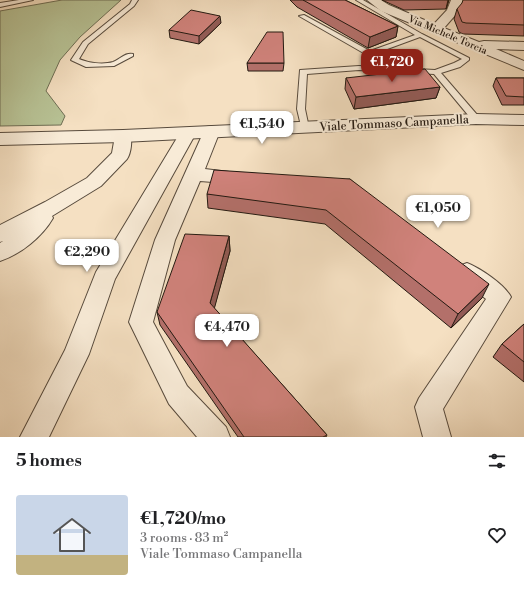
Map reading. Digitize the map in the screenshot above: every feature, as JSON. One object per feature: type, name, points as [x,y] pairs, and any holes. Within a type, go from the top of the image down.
[{"type":"street","name":"Via Michele Torcia","points":[[373,0],[385,8],[524,66]]},
{"type":"street","points":[[435,29],[450,14],[457,4],[457,0]]},
{"type":"street","points":[[479,48],[483,45],[524,46]]},
{"type":"street","name":"Viale Tommaso Campanella","points":[[0,139],[124,136],[476,119],[524,120]]},
{"type":"street","points":[[212,132],[165,240],[141,322],[178,395],[216,437]]},
{"type":"street","points":[[34,437],[76,354],[104,278],[188,133]]},
{"type":"street","points":[[0,234],[52,207],[94,182],[121,155],[124,136]]},
{"type":"street","points":[[194,174],[257,180]]},
{"type":"street","points":[[0,253],[26,236],[52,207]]},
{"type":"street","points":[[437,437],[429,407],[500,297],[449,258]]},
{"type":"lane","points":[[0,5],[30,0]]},
{"type":"lane","points":[[132,55],[114,64],[86,65],[75,60],[85,43],[132,5],[135,0]]},
{"type":"lane","points":[[305,128],[301,109],[303,72],[359,68],[436,72],[457,65],[467,59],[420,35],[359,0]]},
{"type":"lane","points":[[302,16],[369,54],[420,35]]},
{"type":"lane","points":[[436,72],[476,119]]},
{"type":"green space","points":[[62,0],[121,0],[80,37],[60,60],[46,91],[65,116],[61,125],[0,126],[0,11]]},
{"type":"building","points":[[303,0],[345,0],[398,26],[370,37]]},
{"type":"building","points":[[463,0],[524,0],[524,25],[462,22],[457,9]]},
{"type":"building","points":[[191,10],[220,16],[199,36],[169,30]]},
{"type":"building","points":[[267,32],[283,32],[284,63],[247,63]]},
{"type":"building","points":[[425,69],[440,87],[356,97],[346,78]]},
{"type":"building","points":[[496,78],[524,78],[524,97],[506,96]]},
{"type":"building","points":[[214,170],[350,179],[489,284],[458,314],[326,210],[207,194]]},
{"type":"building","points":[[185,234],[229,236],[210,303],[327,435],[323,437],[244,437],[157,312]]},
{"type":"building","points":[[524,324],[524,362],[502,344]]}]
